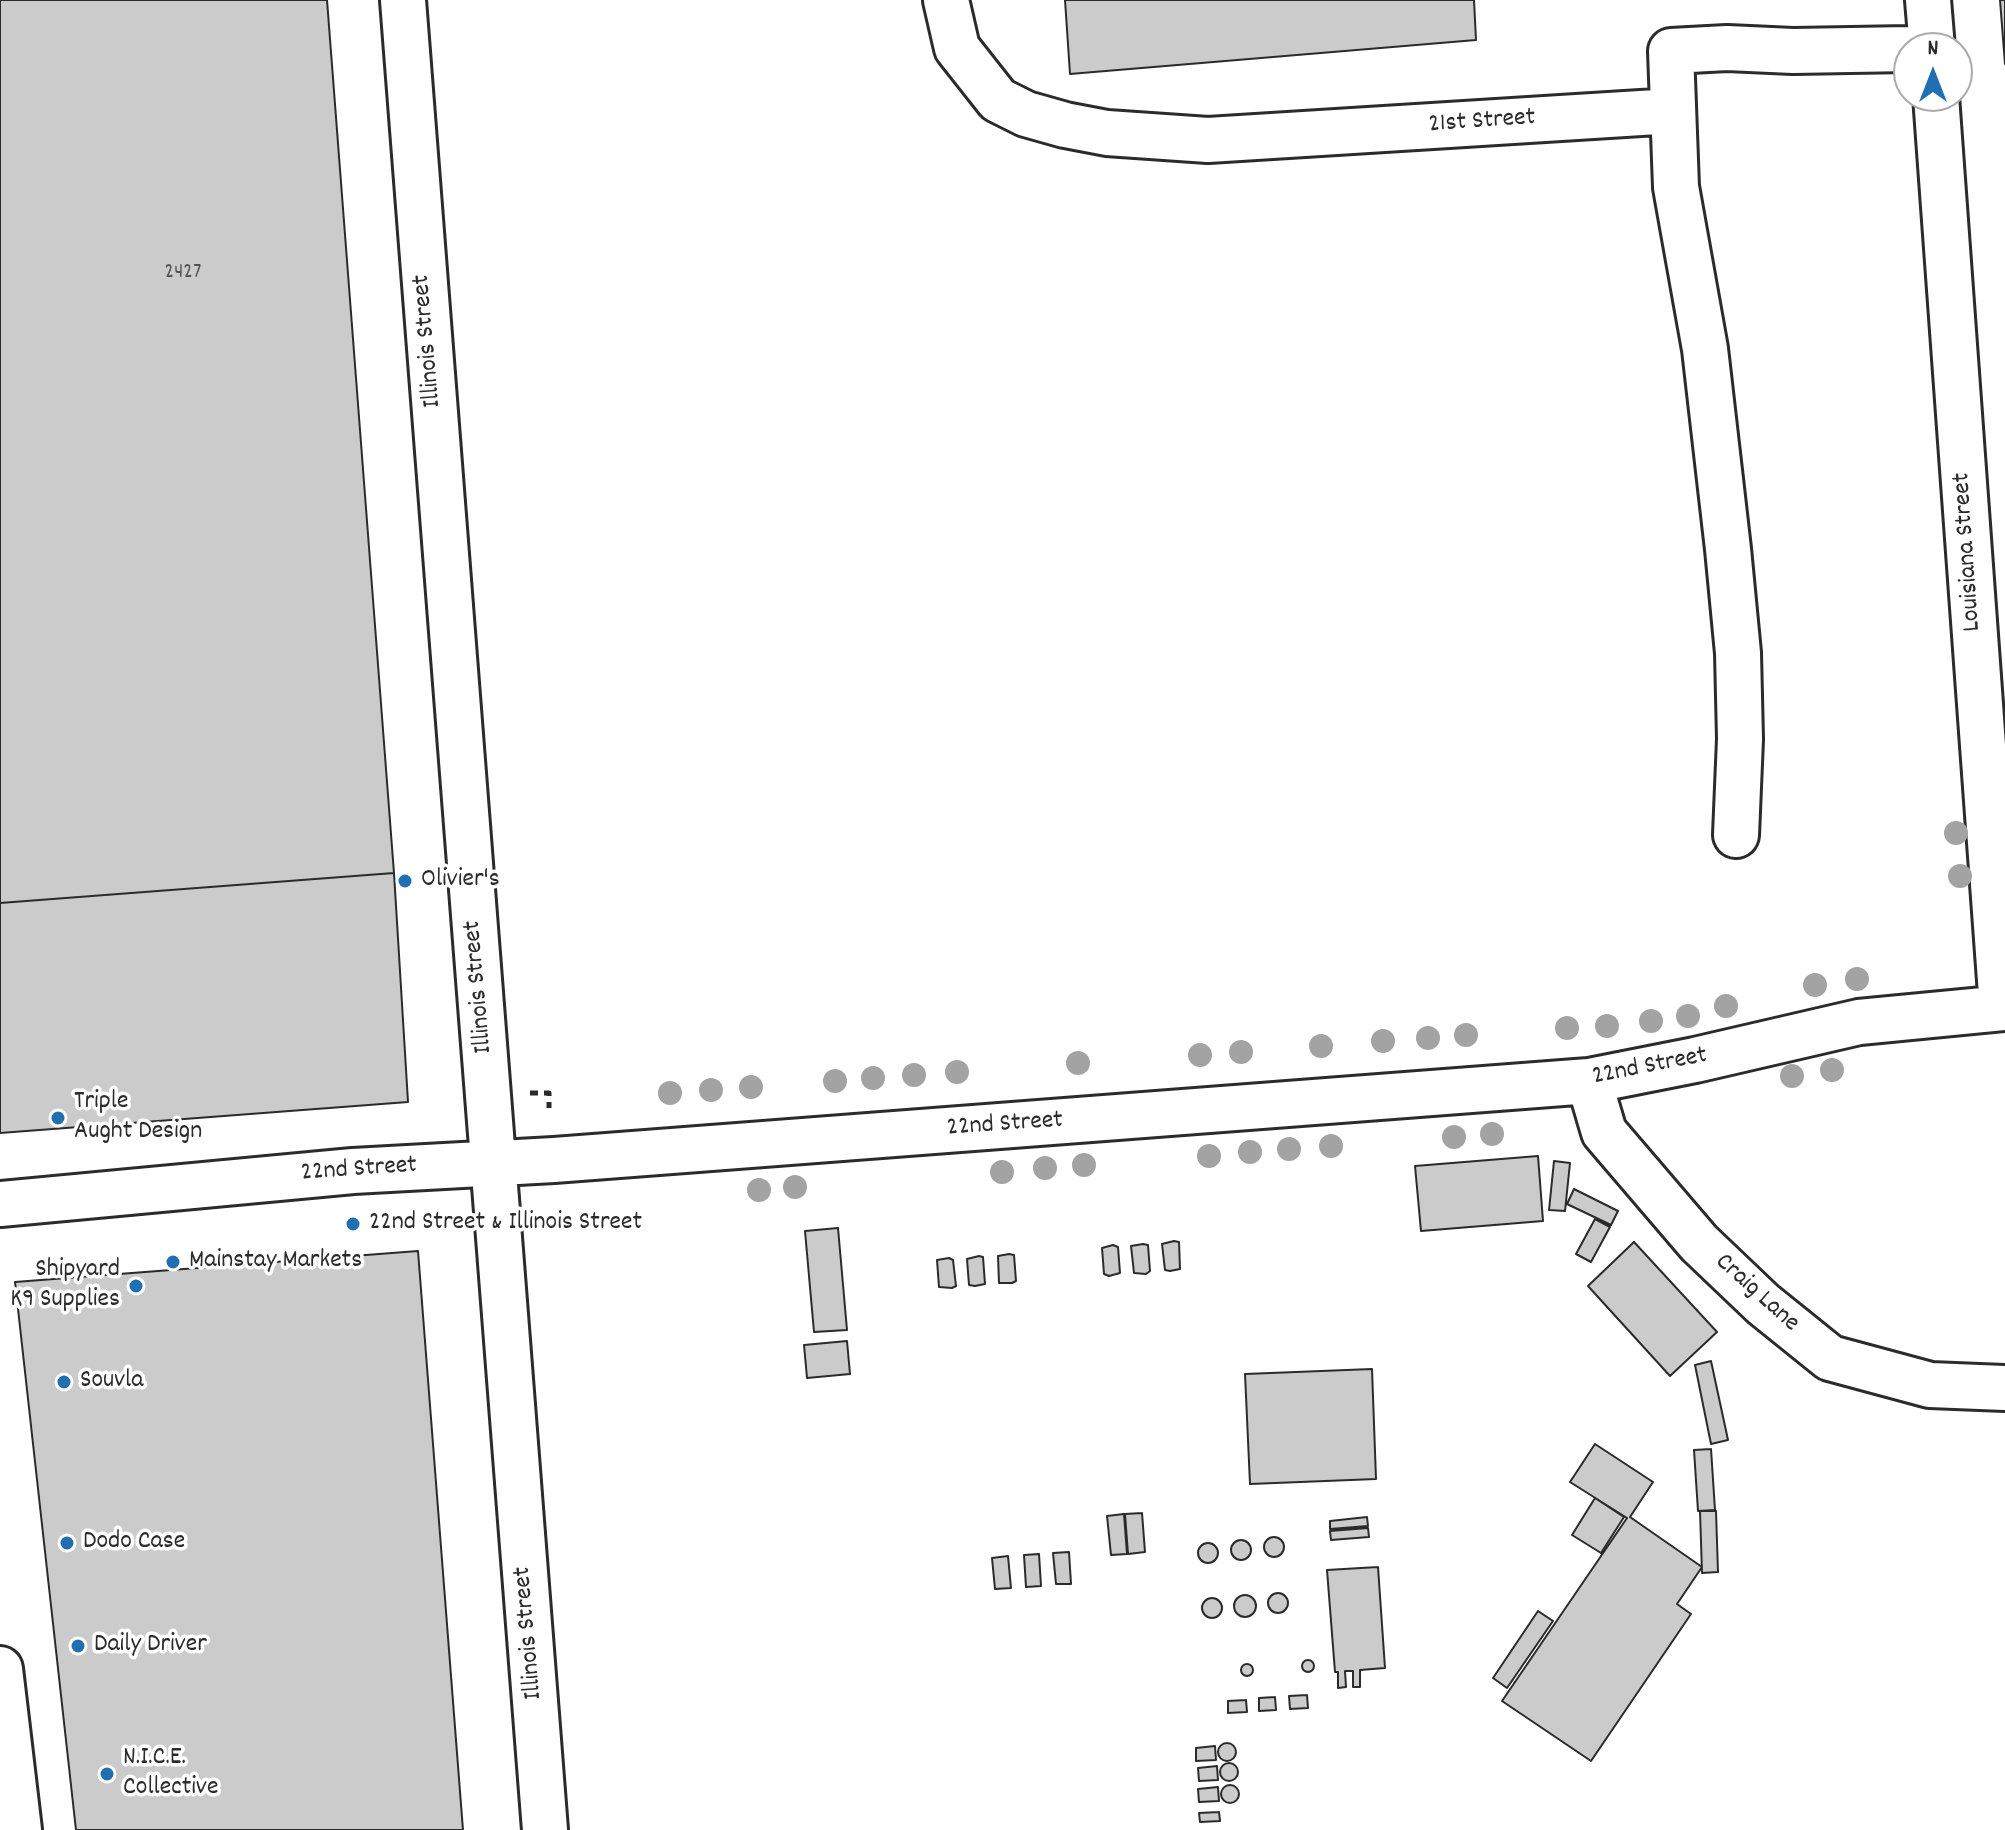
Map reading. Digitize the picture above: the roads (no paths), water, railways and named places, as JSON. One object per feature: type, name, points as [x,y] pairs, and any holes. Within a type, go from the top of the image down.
[{"type":"street","name":"Illinois Street","points":[[403,0],[545,1830]]},
{"type":"street","name":"21st Street","points":[[946,0],[957,48],[998,100],[1026,114],[1107,133],[1208,140],[1673,111]]},
{"type":"street","points":[[1928,0],[1931,32]]},
{"type":"street","points":[[1736,835],[1740,739],[1738,653],[1705,349],[1676,187],[1671,51],[1727,48],[1793,51],[1893,49]]},
{"type":"street","name":"Louisiana Street","points":[[1937,112],[2004,1008]]},
{"type":"street","name":"22nd Street","points":[[0,1204],[353,1171],[586,1158],[1589,1081],[1859,1022],[2004,1008]]},
{"type":"street","name":"Craig Lane","points":[[1589,1081],[1604,1132],[1699,1243],[1763,1304],[1830,1358],[1930,1385],[2005,1388]]},
{"type":"street","points":[[0,1669],[19,1830]]},
{"type":"place","name":"Olivier's","points":[[405,881]]},
{"type":"place","name":"Triple Aught Design","points":[[58,1118]]},
{"type":"place","name":"22nd Street & Illinois Street","points":[[353,1224]]},
{"type":"place","name":"Mainstay Markets","points":[[173,1262]]},
{"type":"place","name":"Shipyard K9 Supplies","points":[[136,1286]]},
{"type":"place","name":"Souvla","points":[[64,1382]]},
{"type":"place","name":"Dodo Case","points":[[67,1543]]},
{"type":"place","name":"Daily Driver","points":[[78,1646]]},
{"type":"place","name":"N.I.C.E. Collective","points":[[107,1774]]}]
